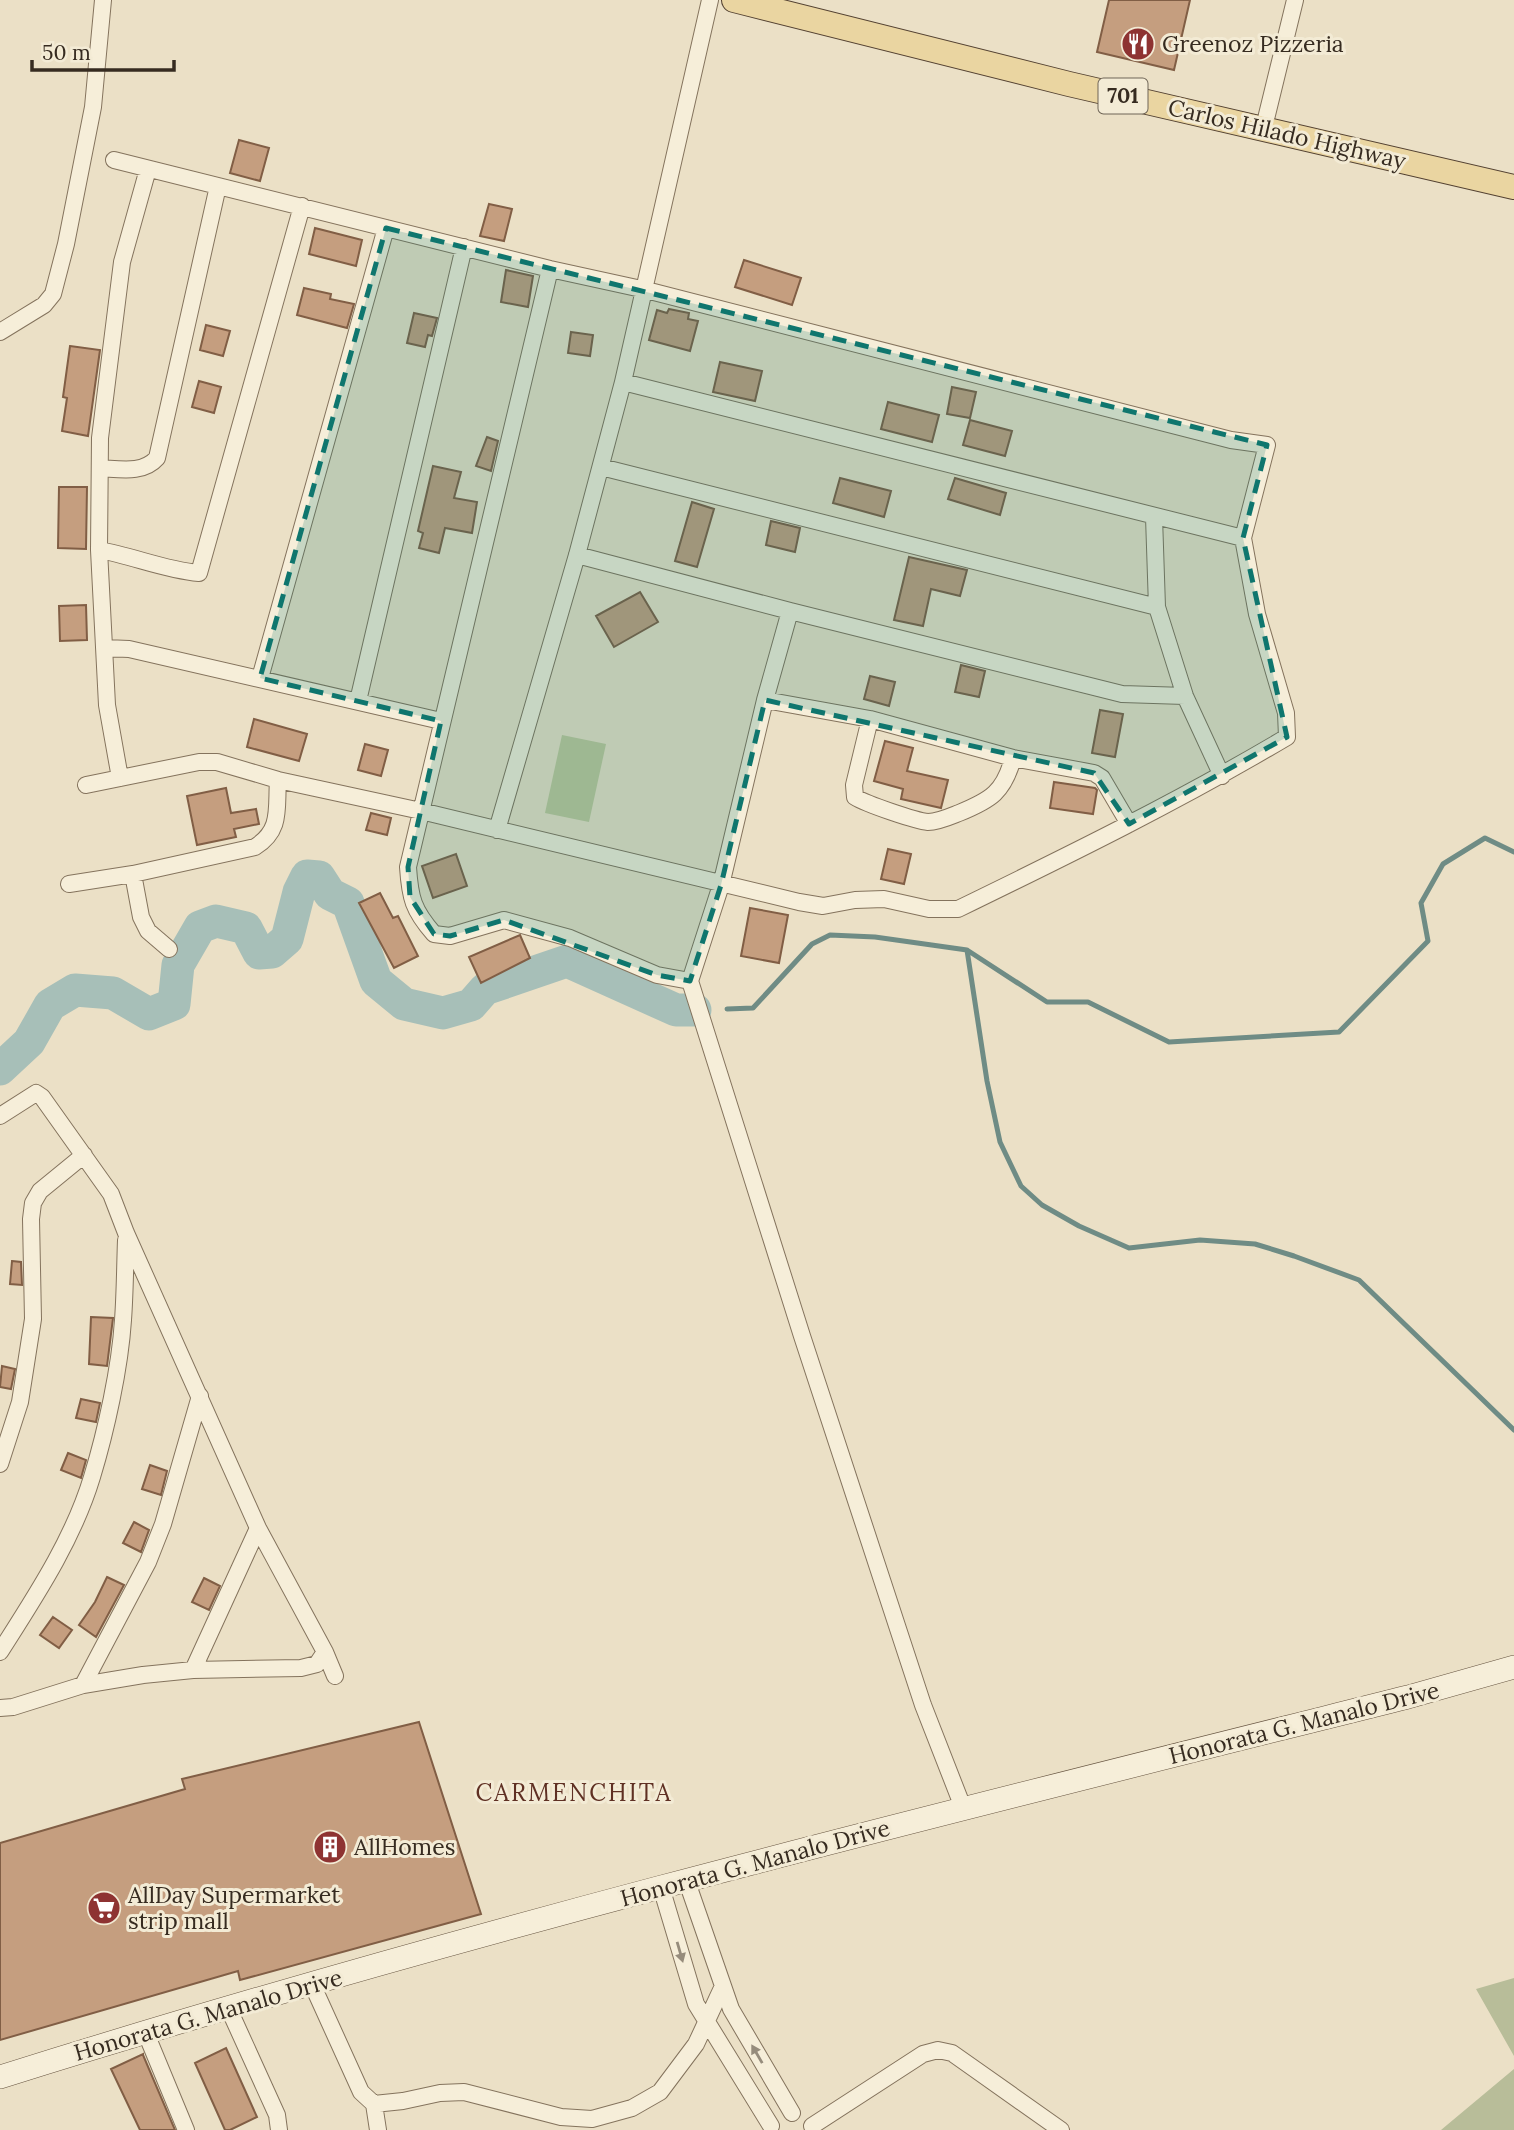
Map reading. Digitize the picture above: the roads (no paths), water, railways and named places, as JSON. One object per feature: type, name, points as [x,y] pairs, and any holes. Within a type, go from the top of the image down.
[{"type":"main road","name":"Carlos Hilado Highway","points":[[746,2],[1069,84],[1514,187]]},
{"type":"street","points":[[0,332],[44,305],[53,293],[66,244],[93,107],[103,0]]},
{"type":"street","points":[[497,830],[577,555],[623,382],[710,0]]},
{"type":"street","points":[[1264,127],[1295,0]]},
{"type":"street","points":[[86,785],[199,762],[218,762],[278,780],[421,811],[721,885],[823,906],[855,900],[884,899],[929,909],[958,909],[1222,776],[1287,737],[1286,713],[1257,614],[1243,538],[1267,445],[1231,440],[646,290],[550,269],[114,160]]},
{"type":"street","points":[[120,778],[107,705],[99,550],[100,438],[122,262],[148,169]]},
{"type":"street","points":[[100,468],[141,469],[151,465],[157,458],[218,186]]},
{"type":"street","points":[[99,550],[127,555],[183,572],[199,573],[302,206]]},
{"type":"street","points":[[260,678],[386,228]]},
{"type":"street","points":[[358,701],[464,247]]},
{"type":"street","points":[[550,269],[408,867],[410,897],[423,921],[434,934],[450,936],[504,920],[570,938],[657,975],[690,981]]},
{"type":"street","points":[[623,382],[1243,538]]},
{"type":"street","points":[[601,467],[1157,607]]},
{"type":"street","points":[[1154,517],[1157,607],[1185,696],[1222,776]]},
{"type":"street","points":[[577,555],[1122,694],[1185,696]]},
{"type":"street","points":[[790,611],[765,700],[721,885],[690,981],[918,1692],[964,1810]]},
{"type":"street","points":[[105,648],[129,649],[441,721]]},
{"type":"street","points":[[765,700],[870,719],[1013,758],[1094,773],[1102,778],[1129,824]]},
{"type":"street","points":[[870,719],[854,785],[855,797],[927,822],[944,819],[997,793],[1008,777],[1013,758]]},
{"type":"street","points":[[69,884],[133,874],[255,847],[267,840],[274,830],[278,780]]},
{"type":"street","points":[[133,874],[141,917],[148,931],[169,949]]},
{"type":"street","points":[[0,1116],[36,1093],[42,1097],[111,1194],[258,1528],[325,1652],[335,1676]]},
{"type":"street","points":[[0,1464],[20,1402],[33,1319],[33,1203],[40,1191],[84,1155]]},
{"type":"street","points":[[0,1652],[40,1588],[69,1534],[92,1479],[109,1410],[123,1322],[126,1233]]},
{"type":"street","points":[[83,1685],[149,1562],[163,1524],[200,1396]]},
{"type":"street","points":[[193,1670],[258,1528]]},
{"type":"street","points":[[0,1708],[13,1707],[83,1685],[193,1670],[301,1668],[317,1664],[325,1652]]},
{"type":"street","name":"Honorata G. Manalo Drive","points":[[0,2077],[228,2007],[686,1879],[1408,1697],[1514,1667]]},
{"type":"street","points":[[686,1879],[731,2009],[792,2113]]},
{"type":"street","points":[[662,1887],[695,2004],[771,2128],[780,2117],[792,2113],[804,2116],[812,2128],[923,2054],[938,2050],[951,2053],[1060,2130]]},
{"type":"street","points":[[312,1984],[362,2092],[374,2104],[378,2130]]},
{"type":"street","points":[[374,2104],[440,2093],[464,2092],[561,2117],[592,2119],[632,2108],[660,2092],[696,2044],[723,1986]]},
{"type":"street","points":[[228,2007],[277,2115],[279,2130]]},
{"type":"street","points":[[145,2031],[186,2130]]},
{"type":"waterway","points":[[727,1009],[753,1008],[812,944],[830,935],[875,937],[967,950],[1047,1002],[1088,1002],[1169,1042],[1339,1032],[1428,941],[1421,903],[1443,864],[1485,838],[1514,852]]},
{"type":"waterway","points":[[0,1069],[29,1042],[50,1005],[75,990],[113,993],[149,1014],[174,1004],[178,965],[200,927],[216,921],[246,928],[259,953],[272,952],[287,939],[299,892],[307,876],[319,877],[330,894],[348,903],[376,981],[404,1004],[443,1013],[471,1005],[485,989],[567,961],[676,1010],[695,1010]]},
{"type":"waterway","points":[[967,950],[987,1081],[1000,1142],[1021,1186],[1042,1205],[1079,1226],[1129,1248],[1200,1240],[1255,1244],[1359,1280],[1514,1430]]},
{"type":"place","name":"Greenoz Pizzeria","points":[[1138,44]]},
{"type":"place","name":"AllHomes","points":[[330,1847]]},
{"type":"place","name":"AllDay Supermarket strip mall","points":[[104,1908]]},
{"type":"district","name":"CARMENCHITA","points":[[574,1793]]}]
